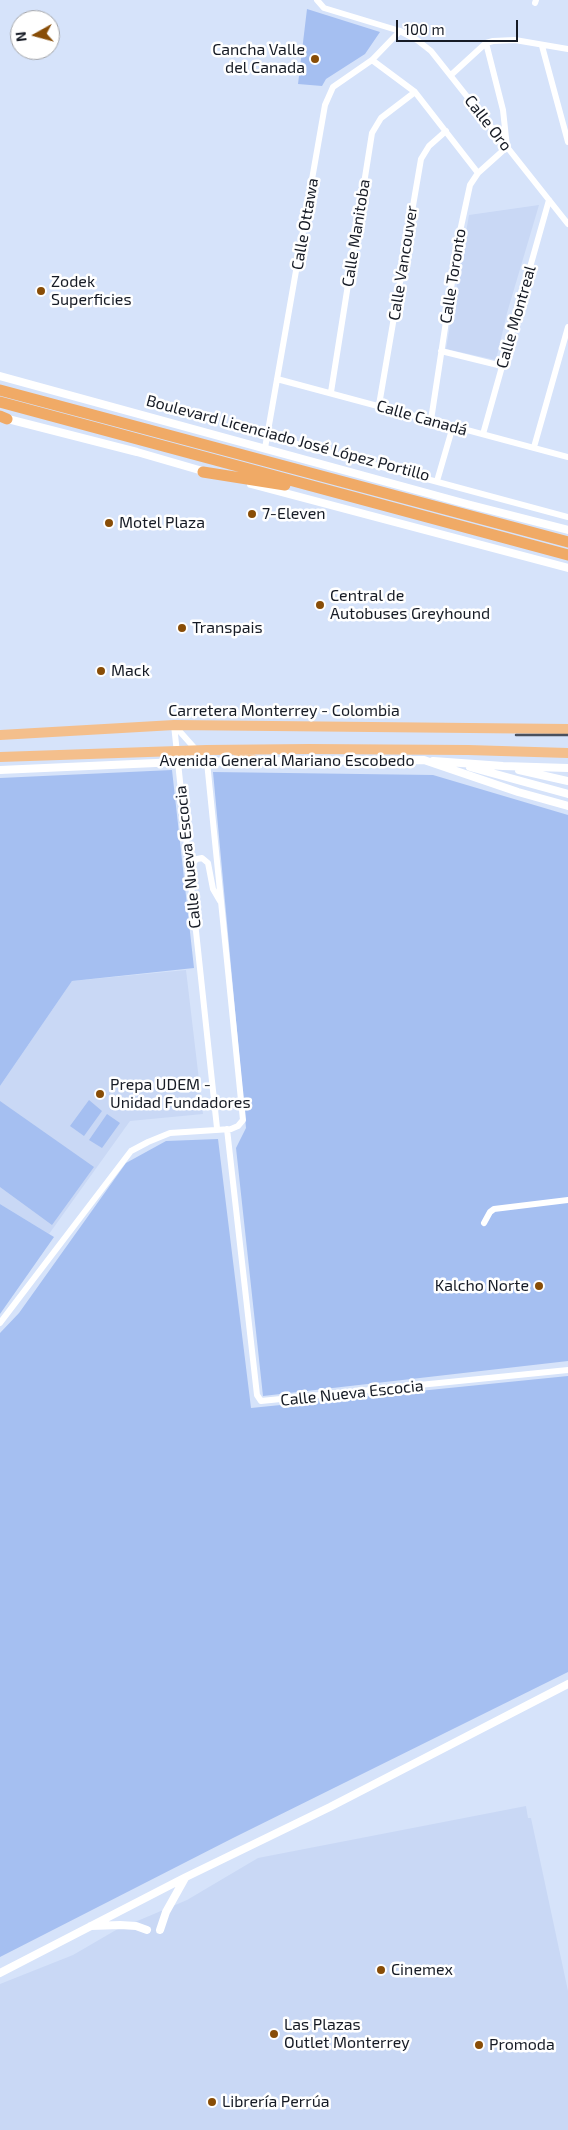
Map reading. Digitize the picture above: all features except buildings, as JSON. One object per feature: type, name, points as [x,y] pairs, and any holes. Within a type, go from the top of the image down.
[{"type":"highway","name":"Boulevard Licenciado José López Portillo","points":[[0,390],[539,541]]},
{"type":"highway","points":[[0,402],[311,486],[539,541],[568,554]]},
{"type":"highway","points":[[203,472],[280,484],[311,486]]},
{"type":"highway","points":[[539,541],[568,542]]},
{"type":"main road","name":"Carretera Monterrey - Colombia","points":[[0,735],[174,725],[567,729]]},
{"type":"main road","points":[[0,758],[196,750],[459,750],[568,753]]},
{"type":"main road","points":[[234,750],[257,762]]},
{"type":"street","name":"Calle Oro","points":[[317,0],[324,8],[400,32],[417,40],[430,51],[568,224]]},
{"type":"street","name":"Calle Ottawa","points":[[265,448],[325,105],[333,87],[372,60],[400,32]]},
{"type":"street","points":[[451,75],[486,43],[503,40],[568,49]]},
{"type":"street","points":[[486,43],[503,110],[507,147]]},
{"type":"street","points":[[542,46],[568,142]]},
{"type":"street","points":[[372,60],[415,92],[478,173]]},
{"type":"street","name":"Calle Manitoba","points":[[331,392],[372,133],[381,118],[415,92]]},
{"type":"street","name":"Calle Vancouver","points":[[379,406],[421,159],[429,146],[446,131]]},
{"type":"street","name":"Calle Toronto","points":[[431,420],[463,214],[470,185],[478,173],[507,147]]},
{"type":"street","name":"Calle Montreal","points":[[483,434],[549,200]]},
{"type":"street","points":[[534,447],[568,327]]},
{"type":"street","points":[[441,351],[502,366]]},
{"type":"street","name":"Boulevard Licenciado José López Portillo","points":[[0,376],[392,484],[568,530]]},
{"type":"street","name":"Calle Canadá","points":[[277,379],[568,457]]},
{"type":"street","points":[[2,417],[568,568]]},
{"type":"street","points":[[437,481],[453,426]]},
{"type":"street","points":[[266,436],[568,517]]},
{"type":"street","points":[[392,484],[397,470]]},
{"type":"street","points":[[496,512],[501,498]]},
{"type":"street","points":[[555,527],[568,522]]},
{"type":"street","points":[[174,725],[207,762]]},
{"type":"street","name":"Calle Nueva Escocia","points":[[174,725],[218,1128]]},
{"type":"street","points":[[424,760],[503,766],[568,768]]},
{"type":"street","name":"Avenida General Mariano Escobedo","points":[[0,770],[178,762],[424,760],[518,792],[568,806]]},
{"type":"street","name":"Calle Nueva Escocia","points":[[207,762],[244,1114],[242,1122],[235,1128],[227,1129],[257,1395],[261,1402],[568,1370]]},
{"type":"street","points":[[451,762],[568,794]]},
{"type":"street","points":[[503,766],[568,781]]},
{"type":"street","points":[[189,866],[197,859],[202,858],[208,862],[214,889],[222,905]]},
{"type":"street","points":[[0,1323],[131,1152],[148,1142],[170,1133],[218,1128],[227,1129]]},
{"type":"street","points":[[484,1223],[490,1212],[494,1210],[568,1200]]},
{"type":"street","points":[[0,1973],[186,1877],[330,1808],[568,1684]]},
{"type":"street","points":[[160,1930],[166,1912],[186,1877]]},
{"type":"street","points":[[89,1926],[136,1926],[147,1930]]},
{"type":"shaded area","points":[[307,9],[380,32],[365,54],[326,79],[322,86],[298,84]]},
{"type":"shaded area","points":[[539,205],[507,313],[496,360],[446,349],[469,215]]},
{"type":"shaded area","points":[[172,770],[194,968],[72,981],[0,1086],[0,778]]},
{"type":"shaded area","points":[[213,772],[433,775],[568,815],[568,1361],[263,1396],[236,1148],[246,1128]]},
{"type":"shaded area","name":"Prepa UDEM - Unidad Fundadores","points":[[186,970],[203,1114],[130,1121],[49,1234],[0,1204],[0,1086],[72,981]]},
{"type":"shaded area","points":[[89,1100],[102,1111],[84,1136],[70,1126]]},
{"type":"shaded area","points":[[0,1101],[94,1167],[52,1225],[0,1187]]},
{"type":"shaded area","points":[[107,1114],[120,1123],[102,1148],[89,1140]]},
{"type":"shaded area","points":[[218,1139],[251,1408],[568,1376],[568,1672],[233,1838],[0,1957],[0,1333],[19,1313],[126,1163],[166,1141]]},
{"type":"shaded area","points":[[0,1204],[54,1237],[0,1314]]},
{"type":"shaded area","points":[[526,1806],[528,1818],[531,1818],[568,1991],[568,2130],[0,2130],[0,1984],[73,1955],[116,1930],[187,1900],[258,1858]]},
{"type":"railway","points":[[516,735],[568,735]]},
{"type":"place","name":"Cancha Valle del Canada","points":[[315,59]]},
{"type":"place","name":"Zodek Superficies","points":[[41,291]]},
{"type":"place","name":"7-Eleven","points":[[252,514]]},
{"type":"place","name":"Motel Plaza","points":[[109,523]]},
{"type":"place","name":"Central de Autobuses Greyhound","points":[[320,605]]},
{"type":"place","name":"Transpais","points":[[182,628]]},
{"type":"place","name":"Mack","points":[[101,671]]},
{"type":"place","name":"Prepa UDEM - Unidad Fundadores","points":[[100,1094]]},
{"type":"place","name":"Kalcho Norte","points":[[539,1286]]},
{"type":"place","name":"Cinemex","points":[[381,1970]]},
{"type":"place","name":"Las Plazas Outlet Monterrey","points":[[274,2034]]},
{"type":"place","name":"Promoda","points":[[479,2045]]},
{"type":"place","name":"Librería Perrúa","points":[[212,2102]]}]
